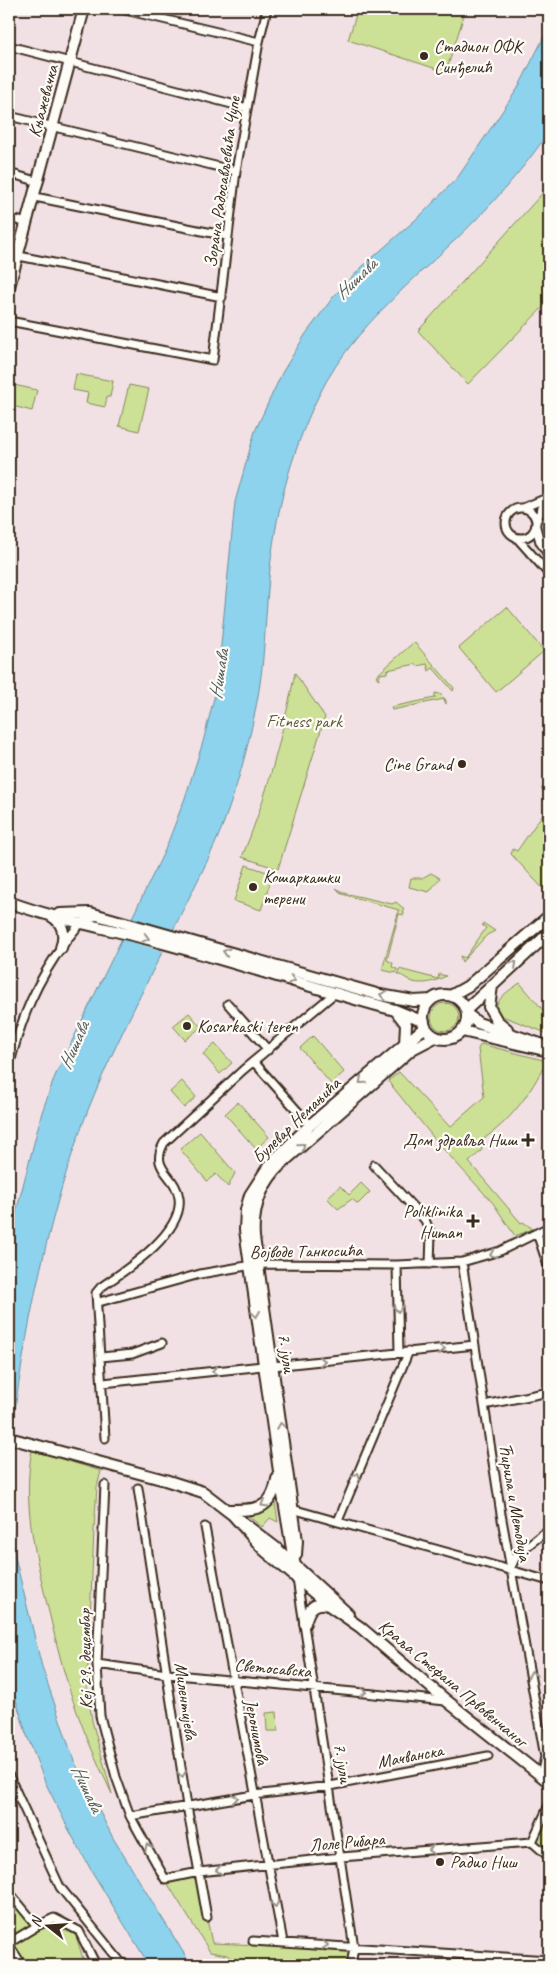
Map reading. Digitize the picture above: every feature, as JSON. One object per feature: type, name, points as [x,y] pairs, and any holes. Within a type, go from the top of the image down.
[{"type":"street","name":"Књажевачка","points":[[9,288],[13,255],[27,223],[39,182],[84,9]]},
{"type":"street","points":[[121,9],[259,42]]},
{"type":"street","name":"Зорана Радосављевића Чупе","points":[[9,321],[213,360],[236,171],[259,42],[267,9]]},
{"type":"street","points":[[9,46],[247,108]]},
{"type":"street","points":[[9,116],[236,171]]},
{"type":"street","points":[[9,173],[39,182]]},
{"type":"street","points":[[34,197],[227,236]]},
{"type":"street","points":[[9,218],[27,223]]},
{"type":"street","points":[[13,255],[222,297]]},
{"type":"street","points":[[547,499],[512,512],[507,519],[507,529],[549,574]]},
{"type":"street","points":[[516,538],[528,537],[536,525],[547,499]]},
{"type":"street","points":[[523,509],[530,512],[536,525],[540,542],[549,556]]},
{"type":"street","points":[[9,902],[82,922],[99,922]]},
{"type":"street","points":[[51,914],[79,912],[99,922],[380,995],[407,1000],[431,1000]]},
{"type":"street","points":[[51,914],[68,926],[69,934],[64,944]]},
{"type":"street","points":[[452,996],[468,986],[549,916]]},
{"type":"street","points":[[9,1067],[28,1003],[47,968],[82,922]]},
{"type":"street","points":[[64,944],[82,930],[99,922]]},
{"type":"street","points":[[197,948],[335,993],[396,1010],[424,1024],[435,1036],[452,1038],[462,1031],[467,1013],[493,983],[549,933]]},
{"type":"street","points":[[493,983],[489,995],[491,1013],[497,1021],[514,1034]]},
{"type":"street","points":[[105,1438],[99,1302],[96,1293],[101,1287],[153,1248],[171,1225],[178,1210],[179,1198],[174,1184],[159,1164],[159,1151],[164,1143],[243,1070],[335,993]]},
{"type":"street","points":[[424,1024],[424,1012],[431,1000],[439,995],[452,996],[458,999],[467,1013],[478,1023],[514,1034],[549,1050]]},
{"type":"street","points":[[228,1004],[268,1050]]},
{"type":"street","points":[[396,1010],[406,1024],[405,1044]]},
{"type":"street","name":"Булевар Немањића","points":[[254,1265],[244,1224],[250,1195],[270,1164],[310,1124],[405,1044],[424,1024]]},
{"type":"street","points":[[462,1031],[549,1050]]},
{"type":"street","name":"Булевар Немањића","points":[[254,1265],[253,1219],[259,1196],[274,1171],[412,1049],[435,1036]]},
{"type":"street","points":[[254,1062],[310,1124]]},
{"type":"street","points":[[374,1165],[425,1220],[430,1234],[430,1264]]},
{"type":"street","name":"Војводе Танкосића","points":[[99,1302],[200,1274],[254,1265],[397,1265],[462,1262],[500,1251],[549,1227]]},
{"type":"street","points":[[537,1233],[549,1269]]},
{"type":"street","name":"Ћирила и Методија","points":[[462,1262],[484,1406],[545,1757],[545,1779]]},
{"type":"street","name":"7. јули","points":[[254,1265],[268,1366],[297,1541],[296,1566]]},
{"type":"street","points":[[397,1265],[399,1352]]},
{"type":"street","points":[[101,1357],[132,1354],[162,1342]]},
{"type":"street","points":[[103,1383],[475,1345]]},
{"type":"street","points":[[338,1521],[409,1351]]},
{"type":"street","name":"7. јули","points":[[268,1366],[278,1471],[296,1566],[354,1948],[351,1965]]},
{"type":"street","points":[[484,1406],[549,1392]]},
{"type":"street","name":"Краља Стефана Првовенчаног","points":[[9,1438],[203,1492],[296,1566],[342,1607],[360,1626],[447,1701],[545,1779]]},
{"type":"street","points":[[230,1513],[257,1508],[268,1503],[275,1490],[278,1471]]},
{"type":"street","name":"Кеј 29. децембар","points":[[105,1485],[97,1664],[100,1716],[116,1777],[130,1816],[165,1878]]},
{"type":"street","name":"Милентијева","points":[[138,1488],[187,1806],[207,1917]]},
{"type":"street","points":[[292,1509],[549,1581]]},
{"type":"street","name":"Краља Стефана Првовенчаног","points":[[230,1513],[248,1534],[297,1578],[327,1604],[360,1626]]},
{"type":"street","name":"Јеронимова","points":[[205,1527],[282,1942]]},
{"type":"street","points":[[512,1570],[517,1554],[549,1529]]},
{"type":"street","points":[[305,1623],[311,1608],[319,1603],[327,1604]]},
{"type":"street","name":"Светосавска","points":[[97,1664],[167,1674],[447,1701]]},
{"type":"street","name":"Мачванска","points":[[130,1816],[254,1795],[330,1786],[488,1756]]},
{"type":"street","points":[[9,1776],[60,1887],[123,1965]]},
{"type":"street","points":[[549,1805],[532,1842],[549,1857]]},
{"type":"street","name":"Лоле Рибара","points":[[165,1878],[198,1872],[341,1857],[532,1842]]},
{"type":"street","points":[[9,1892],[37,1926]]},
{"type":"street","points":[[22,1965],[9,1944],[37,1926],[54,1918],[79,1931],[96,1965]]},
{"type":"street","points":[[253,1941],[549,1960]]},
{"type":"green space","name":"Стадион ОФК Синђелић","points":[[358,9],[466,9],[446,72],[348,40]]},
{"type":"green space","points":[[549,186],[549,301],[468,384],[418,331]]},
{"type":"green space","points":[[76,374],[113,381],[110,397],[107,397],[105,407],[86,403],[88,393],[73,390]]},
{"type":"green space","points":[[9,384],[37,390],[32,411],[9,405]]},
{"type":"green space","points":[[129,385],[149,389],[139,431],[119,426]]},
{"type":"green space","points":[[507,607],[544,651],[496,692],[459,648]]},
{"type":"green space","points":[[414,642],[454,688],[453,691],[433,668],[429,671],[427,664],[417,666],[416,664],[387,670],[387,673],[380,674],[379,680],[376,676]]},
{"type":"green space","name":"Fitness park","points":[[295,673],[325,717],[278,869],[242,857],[259,812],[273,766]]},
{"type":"green space","points":[[435,693],[440,694],[446,700],[446,704],[444,699],[392,710],[391,707],[435,698]]},
{"type":"green space","points":[[549,781],[549,805],[545,802],[548,796],[541,789]]},
{"type":"green space","points":[[549,805],[549,891],[547,893],[511,854],[513,849],[517,851]]},
{"type":"green space","name":"Кошаркашки терени","points":[[246,865],[273,874],[261,910],[234,901]]},
{"type":"green space","points":[[431,873],[440,878],[429,892],[409,887],[411,878],[422,878]]},
{"type":"green space","points":[[336,888],[344,893],[392,904],[396,902],[403,908],[404,915],[399,914],[387,960],[393,963],[392,967],[397,969],[396,973],[382,970],[399,910],[342,894]]},
{"type":"green space","points":[[483,923],[495,931],[487,935],[462,962],[460,956],[465,958],[486,928],[482,925]]},
{"type":"green space","points":[[399,969],[438,979],[439,974],[446,976],[439,979],[430,982],[417,983],[398,974]]},
{"type":"green space","points":[[520,983],[549,1017],[549,1034],[496,1012],[496,1007],[501,999]]},
{"type":"green space","points":[[445,1003],[455,1007],[459,1017],[455,1027],[445,1031],[435,1027],[431,1017],[435,1007]]},
{"type":"green space","name":"Kosarkaski teren","points":[[189,1013],[201,1027],[185,1040],[173,1026]]},
{"type":"green space","points":[[313,1036],[344,1072],[331,1084],[300,1048]]},
{"type":"green space","points":[[215,1044],[232,1063],[220,1074],[203,1054]]},
{"type":"green space","points":[[481,1044],[547,1061],[519,1106],[501,1125],[480,1141],[482,1150],[469,1162],[521,1223],[523,1222],[533,1229],[515,1236],[493,1203],[437,1142],[388,1081],[399,1072],[450,1127],[484,1097],[478,1049]]},
{"type":"green space","points":[[182,1081],[196,1097],[184,1108],[170,1092]]},
{"type":"green space","points":[[238,1102],[269,1137],[256,1149],[225,1114]]},
{"type":"green space","points":[[200,1132],[235,1173],[228,1187],[216,1174],[207,1181],[180,1149]]},
{"type":"green space","points":[[361,1183],[370,1192],[358,1204],[352,1199],[338,1209],[327,1198],[340,1186],[349,1195]]},
{"type":"green space","points":[[32,1450],[101,1471],[97,1487],[94,1530],[87,1686],[92,1721],[112,1794],[73,1701],[42,1585],[34,1547],[29,1508],[29,1469]]},
{"type":"green space","points":[[275,1502],[278,1522],[270,1518],[262,1527],[246,1514],[267,1509]]},
{"type":"green space","points":[[277,1712],[278,1731],[267,1731],[266,1713]]},
{"type":"green space","points":[[544,1825],[549,1827],[549,1852],[537,1842]]},
{"type":"green space","points":[[198,1876],[212,1943],[351,1949],[348,1965],[239,1965],[227,1955],[210,1952],[166,1881]]},
{"type":"green space","points":[[9,1898],[35,1931],[51,1922],[75,1933],[85,1965],[9,1965]]},
{"type":"water","name":"Нишава","points":[[549,27],[550,119],[545,136],[523,167],[482,213],[380,312],[357,338],[336,366],[318,397],[299,441],[285,486],[275,531],[258,696],[241,769],[224,823],[214,847],[97,1088],[65,1175],[52,1221],[31,1316],[22,1363],[9,1455],[9,1244],[11,1232],[42,1112],[55,1076],[165,850],[185,798],[203,742],[217,686],[235,502],[255,431],[282,373],[305,335],[334,296],[363,266],[422,214],[458,177],[518,88]]},
{"type":"water","points":[[9,1508],[15,1557],[42,1667],[74,1761],[113,1838],[191,1965],[149,1965],[91,1870],[45,1782],[26,1733],[9,1677]]},
{"type":"pier","points":[[129,917],[176,931],[166,952],[119,938]]},
{"type":"place","name":"Стадион ОФК Синђелић","points":[[424,56]]},
{"type":"place","name":"Cine Grand","points":[[462,764]]},
{"type":"place","name":"Кошаркашки терени","points":[[253,887]]},
{"type":"place","name":"Kosarkaski teren","points":[[187,1026]]},
{"type":"place","name":"Дом здравља Ниш","points":[[528,1140]]},
{"type":"place","name":"Poliklinika Human","points":[[473,1221]]},
{"type":"place","name":"Радио Ниш","points":[[440,1862]]}]
